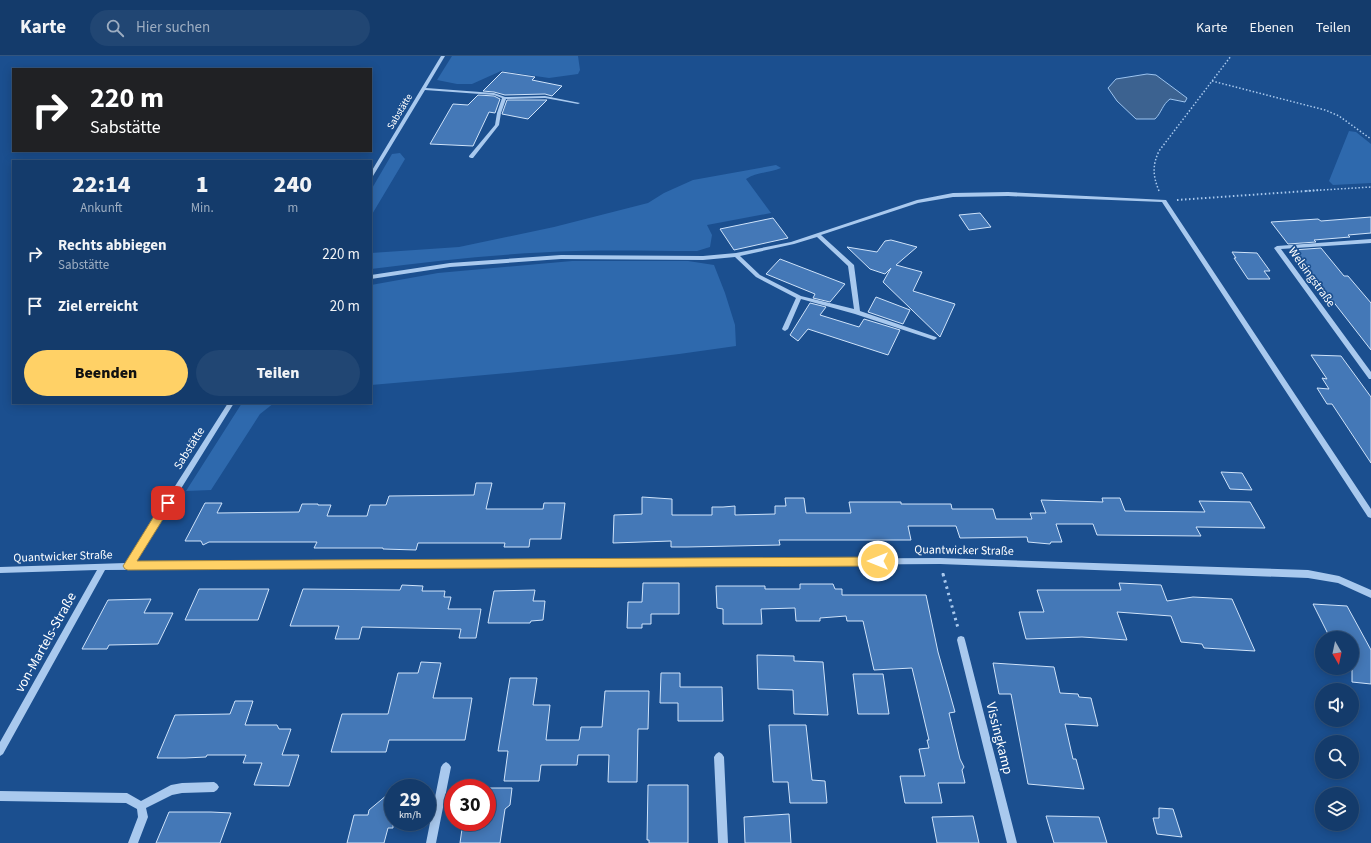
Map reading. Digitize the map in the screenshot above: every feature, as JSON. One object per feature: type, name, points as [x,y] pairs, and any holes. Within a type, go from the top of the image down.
[{"type":"street","name":"Sabstätte","points":[[372,174],[444,56]]},
{"type":"street","points":[[424,88],[494,94],[504,98],[545,97],[578,103]]},
{"type":"street","points":[[471,157],[497,125],[504,98]]},
{"type":"street","points":[[372,277],[450,264],[560,257],[703,258],[736,255],[792,244],[917,202],[953,195],[1008,194],[1164,201],[1371,515]]},
{"type":"street","points":[[818,235],[851,265],[857,312]]},
{"type":"street","name":"Welsingstraße","points":[[1371,241],[1277,248],[1371,377]]},
{"type":"street","points":[[736,255],[758,276],[799,297],[857,312],[934,338]]},
{"type":"street","points":[[785,330],[799,297]]},
{"type":"street","name":"Sabstätte","points":[[128,566],[230,404]]},
{"type":"street","name":"Quantwicker Straße","points":[[0,570],[128,566],[940,561],[1308,574],[1339,580],[1371,594]]},
{"type":"street","name":"von-Martels-Straße","points":[[0,751],[103,567]]},
{"type":"street","name":"Vissingkamp","points":[[961,640],[1012,843]]},
{"type":"street","points":[[719,757],[723,843]]},
{"type":"street","points":[[431,843],[446,767]]},
{"type":"street","points":[[142,806],[171,790],[182,788],[214,787]]},
{"type":"street","points":[[0,796],[127,798],[142,806]]},
{"type":"street","points":[[133,843],[143,818],[142,806]]},
{"type":"path","points":[[1231,56],[1159,151],[1153,168],[1154,179],[1164,201],[1371,187]]},
{"type":"path","points":[[1212,81],[1325,110],[1339,116],[1371,139]]},
{"type":"path","points":[[940,561],[961,640]]},
{"type":"shaded area","points":[[452,56],[578,56],[580,70],[578,74],[549,78],[501,71],[472,84],[457,84],[437,80]]},
{"type":"shaded area","points":[[1147,74],[1156,75],[1187,98],[1185,102],[1170,99],[1155,119],[1136,119],[1117,101],[1108,88],[1116,79]]},
{"type":"shaded area","points":[[1349,131],[1356,132],[1371,144],[1371,183],[1333,185],[1329,181]]},
{"type":"shaded area","points":[[400,153],[405,159],[372,214],[372,188],[392,154]]},
{"type":"shaded area","points":[[776,165],[781,168],[754,175],[746,179],[771,213],[707,225],[712,235],[710,247],[697,251],[591,251],[525,253],[372,269],[372,253],[459,247],[554,227],[648,203],[664,193],[693,180]]},
{"type":"shaded area","points":[[572,261],[688,261],[714,265],[735,325],[736,346],[554,368],[372,385],[372,285],[438,273]]},
{"type":"shaded area","points":[[241,404],[273,404],[260,414],[211,490],[186,491]]},
{"type":"building","points":[[502,72],[535,77],[532,80],[562,86],[552,96],[545,94],[505,95],[483,91]]},
{"type":"building","points":[[478,95],[494,96],[500,99],[495,113],[489,112],[473,146],[430,144],[453,104],[468,105]]},
{"type":"building","points":[[507,100],[547,100],[528,119],[502,114]]},
{"type":"building","points":[[980,213],[991,227],[969,230],[959,215]]},
{"type":"building","points":[[1371,217],[1371,233],[1348,235],[1350,237],[1314,240],[1316,242],[1288,244],[1271,222],[1318,219],[1321,221]]},
{"type":"building","points":[[773,218],[788,238],[734,250],[720,229]]},
{"type":"building","points":[[891,240],[917,247],[896,265],[922,272],[913,291],[955,304],[940,337],[883,282],[891,268],[885,274],[870,269],[847,247],[877,252],[885,241]]},
{"type":"building","points":[[1321,248],[1344,276],[1348,276],[1371,303],[1371,350],[1293,250]]},
{"type":"building","points":[[1232,252],[1257,253],[1270,271],[1264,271],[1270,279],[1248,279],[1234,258],[1236,258]]},
{"type":"building","points":[[780,259],[845,284],[830,302],[813,298],[815,294],[766,274]]},
{"type":"building","points":[[876,297],[910,310],[903,324],[868,312]]},
{"type":"building","points":[[810,303],[826,307],[820,315],[859,327],[864,319],[900,330],[888,355],[808,329],[798,341],[790,335]]},
{"type":"building","points":[[1311,355],[1341,356],[1371,397],[1371,463],[1332,404],[1327,404],[1317,388],[1329,389],[1322,378],[1327,379]]},
{"type":"building","points":[[1221,472],[1242,473],[1252,490],[1230,489]]},
{"type":"building","points":[[476,483],[492,483],[486,509],[543,509],[544,503],[565,503],[561,539],[530,539],[529,547],[504,547],[505,543],[418,543],[416,550],[383,548],[314,548],[317,542],[209,542],[203,545],[201,541],[185,541],[205,503],[222,503],[217,513],[299,512],[302,504],[318,504],[331,505],[327,516],[367,516],[370,505],[386,505],[389,496],[474,495]]},
{"type":"building","points":[[642,497],[672,499],[672,515],[712,515],[712,507],[735,506],[735,515],[775,514],[775,506],[786,506],[785,498],[804,498],[806,513],[851,513],[849,502],[901,502],[901,504],[951,504],[952,509],[993,509],[996,519],[1032,519],[1030,513],[1046,513],[1041,500],[1103,502],[1102,498],[1120,498],[1125,511],[1205,512],[1199,501],[1250,502],[1265,528],[1196,527],[1201,536],[1097,535],[1093,524],[1056,524],[1062,542],[1051,542],[1050,544],[1028,542],[1027,537],[960,538],[956,526],[908,526],[911,540],[779,540],[780,545],[687,547],[671,547],[671,541],[613,543],[614,515],[642,514]]},
{"type":"building","points":[[643,583],[679,583],[679,614],[651,614],[651,624],[642,624],[642,628],[627,628],[628,602],[642,602]]},
{"type":"building","points":[[1119,583],[1161,585],[1167,601],[1193,597],[1232,599],[1255,651],[1204,648],[1202,644],[1181,642],[1171,616],[1117,612],[1127,640],[1082,637],[1026,639],[1019,612],[1044,612],[1037,590],[1121,590]]},
{"type":"building","points":[[800,584],[833,584],[835,589],[842,589],[842,595],[926,595],[938,652],[955,712],[949,713],[960,759],[964,767],[962,770],[965,783],[938,783],[942,803],[905,803],[900,776],[925,776],[919,749],[929,748],[927,740],[929,740],[912,668],[874,670],[863,621],[847,621],[846,616],[820,618],[820,621],[796,621],[795,608],[761,609],[762,624],[723,624],[723,609],[717,608],[716,586],[765,586],[765,589],[800,589]]},
{"type":"building","points":[[402,585],[423,586],[422,591],[445,591],[444,597],[451,597],[448,609],[481,609],[476,638],[459,638],[461,629],[362,627],[359,639],[335,639],[339,626],[290,626],[303,589],[400,590]]},
{"type":"building","points":[[199,589],[269,589],[258,620],[185,620]]},
{"type":"building","points":[[535,590],[533,601],[545,601],[543,620],[531,621],[530,623],[488,623],[494,591]]},
{"type":"building","points":[[151,599],[144,613],[173,613],[158,644],[109,645],[107,649],[82,649],[108,600]]},
{"type":"building","points":[[1313,604],[1347,606],[1371,650],[1371,684],[1352,682],[1352,675],[1359,675],[1359,631],[1326,631]]},
{"type":"building","points":[[757,655],[794,656],[794,661],[823,662],[828,715],[794,714],[793,690],[758,689]]},
{"type":"building","points":[[421,662],[441,663],[433,698],[472,698],[465,740],[389,740],[386,752],[331,752],[342,714],[388,714],[398,673],[418,673]]},
{"type":"building","points":[[993,663],[1054,667],[1060,693],[1078,694],[1079,697],[1091,698],[1098,726],[1065,724],[1073,759],[1076,759],[1084,789],[1028,784],[1011,694],[999,694]]},
{"type":"building","points":[[661,673],[680,673],[680,687],[722,687],[723,721],[678,721],[678,703],[660,703]]},
{"type":"building","points":[[853,674],[883,674],[889,714],[858,714]]},
{"type":"building","points":[[510,678],[537,678],[533,705],[550,705],[546,740],[579,740],[581,727],[602,727],[605,691],[649,691],[648,729],[638,729],[637,782],[608,782],[609,755],[578,755],[577,765],[541,765],[539,781],[504,781],[508,751],[498,751]]},
{"type":"building","points":[[235,701],[253,701],[245,725],[277,725],[279,729],[291,729],[282,755],[299,755],[289,786],[254,785],[262,763],[243,763],[246,755],[207,755],[206,757],[157,758],[175,715],[230,714]]},
{"type":"building","points":[[769,725],[806,725],[812,780],[825,781],[827,803],[790,803],[788,782],[773,782]]},
{"type":"building","points":[[648,785],[688,785],[688,843],[649,843],[649,840],[647,840]]},
{"type":"building","points":[[496,788],[512,788],[510,805],[505,809],[500,843],[460,843],[462,831],[496,831]]},
{"type":"building","points":[[384,798],[384,831],[387,831],[384,843],[347,843],[354,815],[368,815],[369,810]]},
{"type":"building","points":[[1159,808],[1173,809],[1182,837],[1157,834],[1153,818],[1159,818]]},
{"type":"building","points":[[169,812],[231,813],[220,843],[156,843]]},
{"type":"building","points":[[789,814],[791,843],[745,843],[744,817]]},
{"type":"building","points":[[973,816],[979,843],[937,843],[932,817]]},
{"type":"building","points":[[1046,816],[1099,817],[1107,843],[1054,843]]},
{"type":"route","points":[[168,503],[128,566],[878,561]]}]
